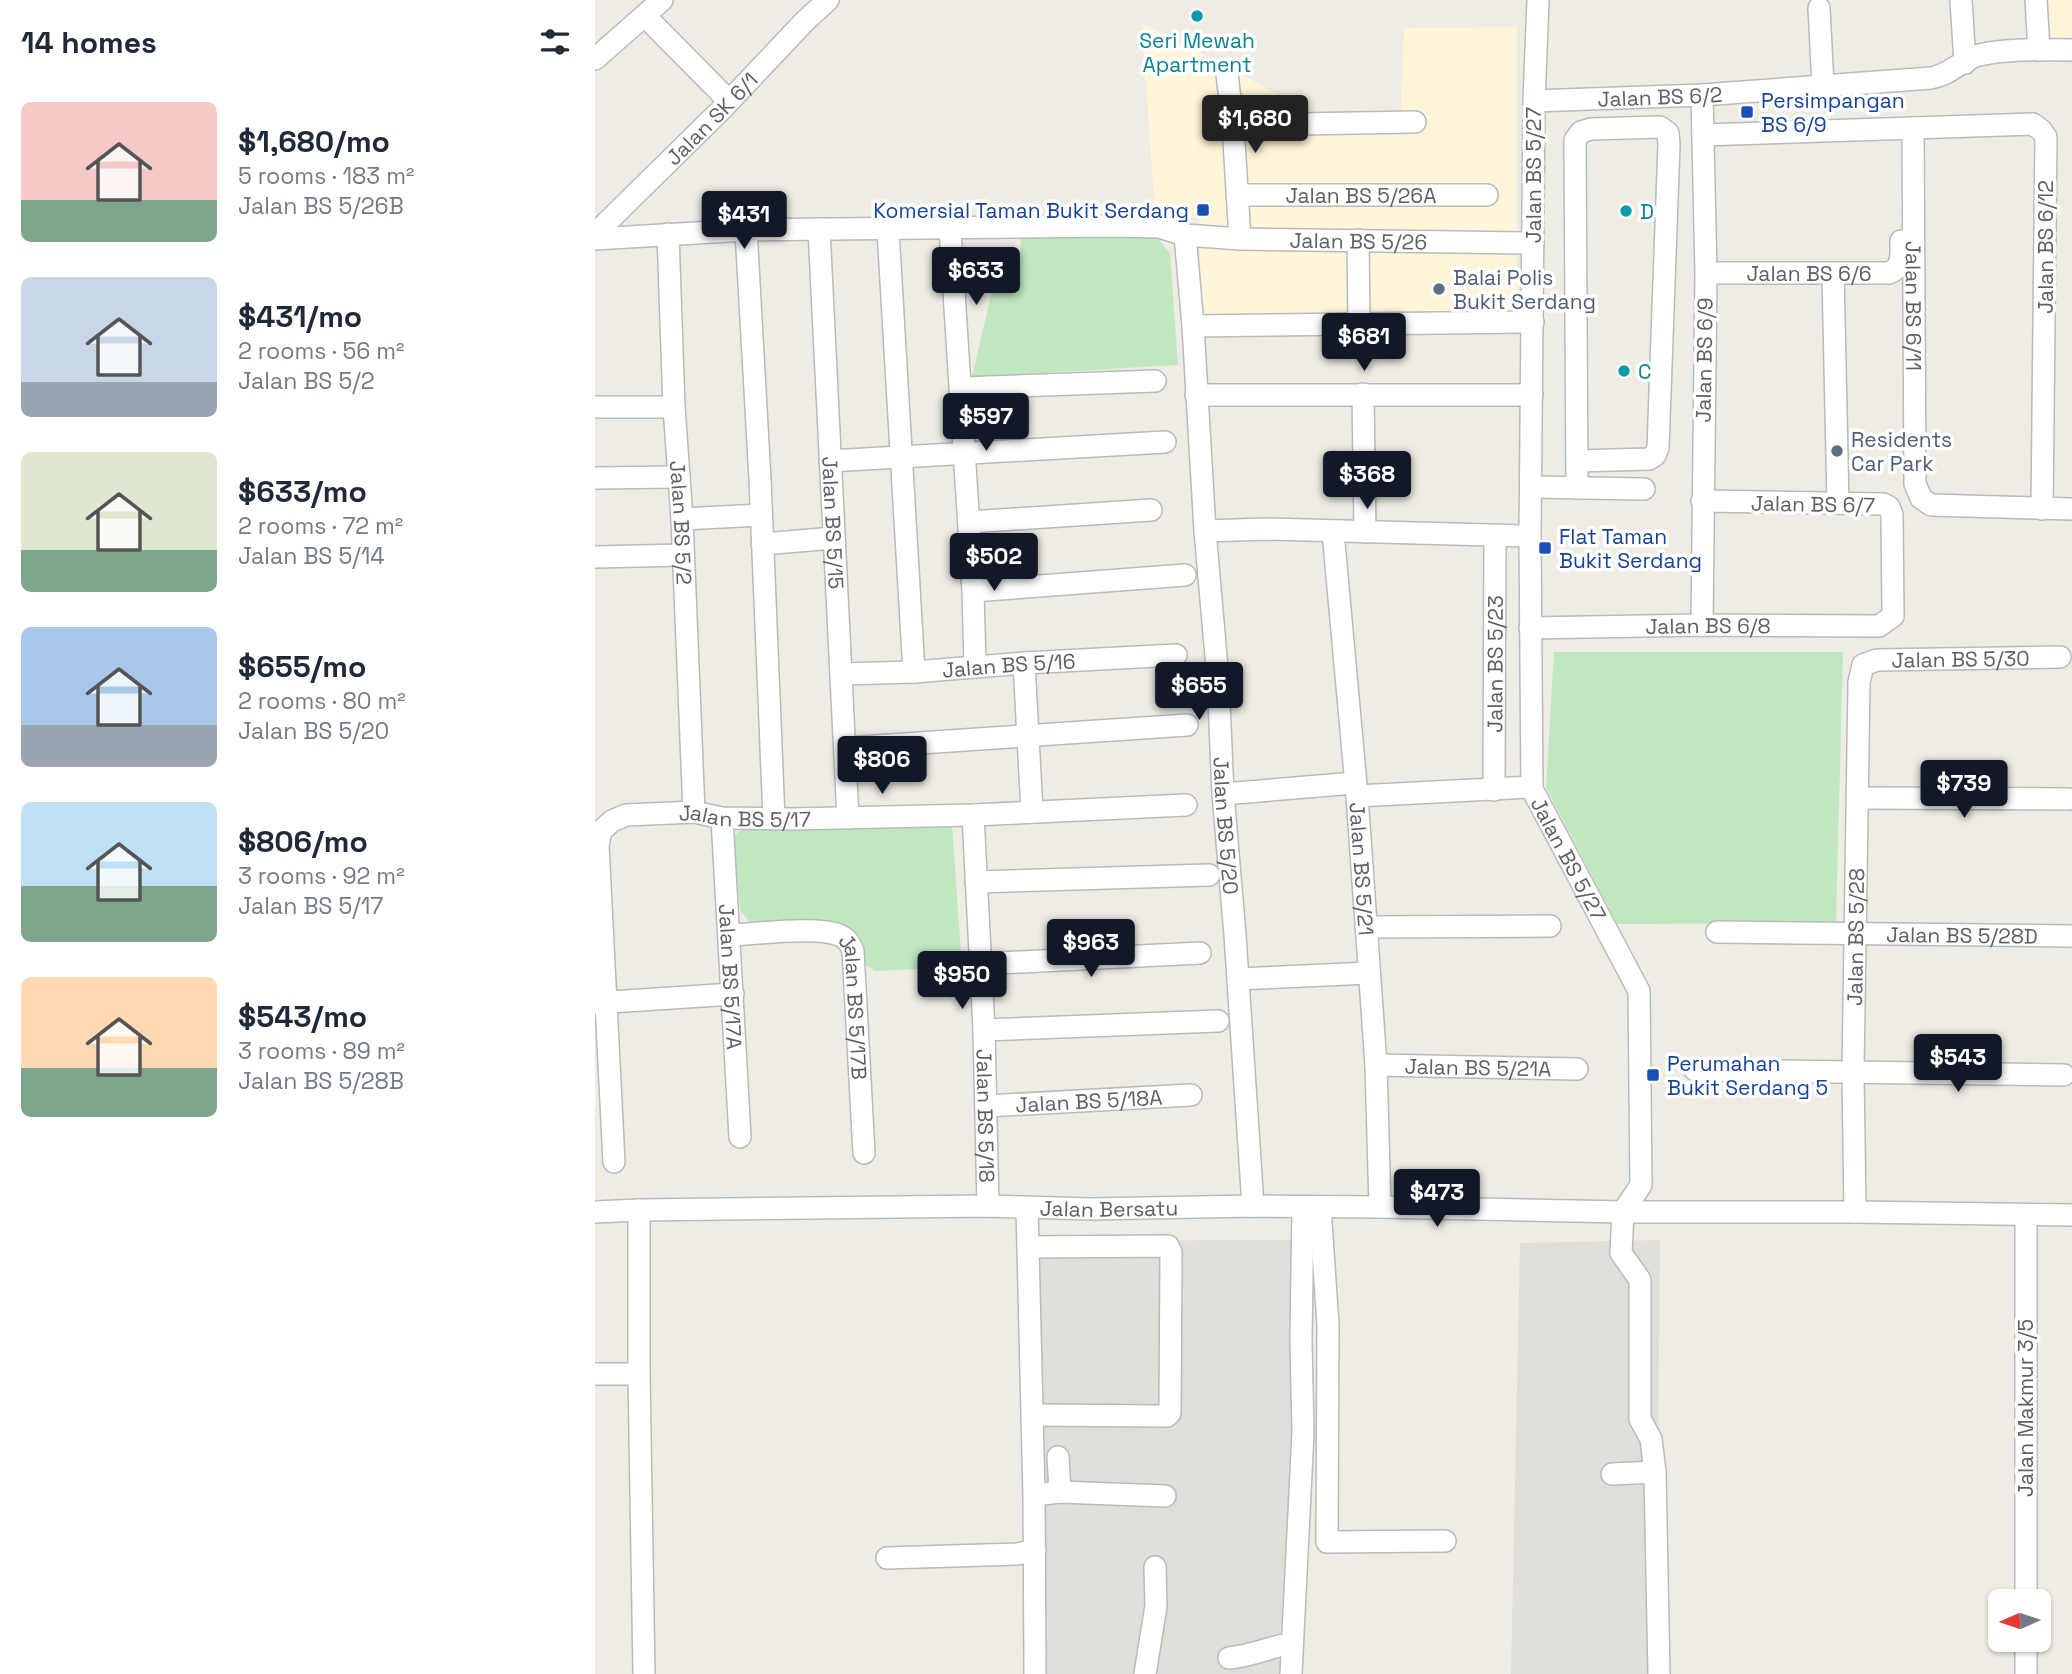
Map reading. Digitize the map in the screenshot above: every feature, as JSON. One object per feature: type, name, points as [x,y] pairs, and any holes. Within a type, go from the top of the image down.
[{"type":"street","points":[[595,60],[662,0]]},
{"type":"street","name":"Jalan SK 6/1","points":[[595,236],[828,0]]},
{"type":"street","name":"Jalan BS 5/27","points":[[1538,0],[1534,101],[1530,536],[1532,787],[1639,991],[1641,1185],[1623,1212]]},
{"type":"street","points":[[1961,0],[1965,63]]},
{"type":"street","points":[[2036,0],[2039,50]]},
{"type":"street","points":[[1819,8],[1823,86]]},
{"type":"street","points":[[645,16],[729,101]]},
{"type":"street","name":"Jalan BS 6/2","points":[[1534,101],[1702,95],[1941,77],[1977,55],[2072,50]]},
{"type":"street","points":[[1227,74],[1240,239]]},
{"type":"street","name":"Jalan BS 6/9","points":[[1702,95],[1706,274],[1702,625]]},
{"type":"street","points":[[1233,125],[1415,122]]},
{"type":"street","name":"Jalan BS 6/12","points":[[1703,135],[2033,124],[2041,130],[2046,137],[2042,509]]},
{"type":"street","points":[[1577,461],[1649,459],[1655,455],[1658,448],[1669,144],[1668,133],[1660,127],[1591,129],[1581,132],[1575,140],[1577,488]]},
{"type":"street","name":"Jalan BS 6/6","points":[[1706,274],[1896,271],[1901,256],[1906,129]]},
{"type":"street","name":"Jalan BS 6/11","points":[[1906,129],[1915,484],[1921,498],[1931,505],[2042,509]]},
{"type":"street","name":"Jalan BS 5/26A","points":[[1237,195],[1487,195]]},
{"type":"street","name":"Jalan BS 5/26","points":[[595,236],[746,230],[1159,227],[1185,235],[1240,239],[1533,243]]},
{"type":"street","name":"Jalan BS 5/15","points":[[820,229],[848,818]]},
{"type":"street","points":[[950,229],[973,591],[975,666]]},
{"type":"street","points":[[746,230],[774,819]]},
{"type":"street","points":[[888,230],[914,672]]},
{"type":"street","name":"Jalan BS 5/2","points":[[668,234],[694,812]]},
{"type":"street","name":"Jalan BS 5/20","points":[[1185,235],[1253,1206]]},
{"type":"street","points":[[1358,240],[1359,324]]},
{"type":"street","points":[[1833,274],[1838,503]]},
{"type":"street","points":[[1193,326],[1533,322]]},
{"type":"street","points":[[961,387],[1155,381]]},
{"type":"street","points":[[1363,394],[1365,532]]},
{"type":"street","points":[[1196,395],[1532,395]]},
{"type":"street","points":[[595,407],[674,407]]},
{"type":"street","points":[[830,461],[1165,442]]},
{"type":"street","points":[[595,478],[679,477]]},
{"type":"street","points":[[1531,487],[1644,489]]},
{"type":"street","name":"Jalan BS 6/7","points":[[1702,501],[1883,504],[1889,507],[1892,515],[1893,616],[1887,622]]},
{"type":"street","points":[[2042,509],[2072,509]]},
{"type":"street","points":[[969,522],[1151,510]]},
{"type":"street","points":[[682,519],[761,515]]},
{"type":"street","points":[[1205,531],[1266,529],[1530,536]]},
{"type":"street","name":"Jalan BS 5/21","points":[[1333,532],[1356,789],[1376,1065],[1380,1207]]},
{"type":"street","name":"Jalan BS 5/23","points":[[1494,790],[1495,537]]},
{"type":"street","points":[[762,544],[834,538]]},
{"type":"street","points":[[595,557],[683,555]]},
{"type":"street","points":[[973,591],[1185,575]]},
{"type":"street","name":"Jalan BS 6/8","points":[[1531,628],[1879,626],[1887,622]]},
{"type":"street","name":"Jalan BS 5/16","points":[[841,674],[914,672],[1176,655]]},
{"type":"street","name":"Jalan BS 5/30","points":[[1863,665],[1877,660],[2060,657]]},
{"type":"street","points":[[1024,663],[1032,812]]},
{"type":"street","name":"Jalan BS 5/28","points":[[1855,1212],[1855,934],[1859,682],[1863,665]]},
{"type":"street","points":[[846,748],[1187,725]]},
{"type":"street","points":[[1223,794],[1356,789],[1494,790],[1532,787]]},
{"type":"street","points":[[1859,798],[2069,799]]},
{"type":"street","name":"Jalan BS 5/17","points":[[601,1003],[598,845],[601,831],[612,821],[626,815],[694,812],[722,818],[848,818],[1186,805]]},
{"type":"street","name":"Jalan BS 5/18","points":[[973,815],[988,1206]]},
{"type":"street","name":"Jalan BS 5/17A","points":[[722,818],[740,1137]]},
{"type":"street","points":[[976,882],[1209,875]]},
{"type":"street","points":[[1366,927],[1550,926]]},
{"type":"street","name":"Jalan BS 5/17B","points":[[730,935],[823,932],[842,936],[851,945],[864,1153]]},
{"type":"street","name":"Jalan BS 5/28D","points":[[1717,932],[2070,936]]},
{"type":"street","points":[[980,964],[1200,953]]},
{"type":"street","points":[[1238,979],[1369,973]]},
{"type":"street","points":[[614,1161],[601,1003],[733,994]]},
{"type":"street","points":[[983,1030],[1218,1021]]},
{"type":"street","name":"Jalan BS 5/21A","points":[[1376,1065],[1577,1069]]},
{"type":"street","points":[[1695,1070],[2064,1075]]},
{"type":"street","name":"Jalan BS 5/18A","points":[[986,1106],[1191,1096]]},
{"type":"street","name":"Jalan Bersatu","points":[[595,1212],[988,1206],[1090,1209],[1253,1206],[1623,1212]]},
{"type":"street","points":[[1312,1207],[1328,1325],[1327,1542],[1445,1542]]},
{"type":"street","points":[[1291,1674],[1303,1433],[1301,1340],[1312,1207]]},
{"type":"street","points":[[1027,1208],[1033,1415],[1035,1674]]},
{"type":"street","points":[[639,1210],[644,1674]]},
{"type":"street","points":[[1658,1674],[1655,1472],[1651,1439],[1640,1419],[1640,1280],[1621,1253],[1623,1212],[2072,1215]]},
{"type":"street","name":"Jalan Makmur 3/5","points":[[2026,1214],[2026,1589]]},
{"type":"street","points":[[1028,1247],[1168,1246],[1171,1252],[1170,1413],[1167,1416],[1033,1415]]},
{"type":"street","points":[[595,1374],[639,1374]]},
{"type":"street","points":[[1058,1457],[1060,1492]]},
{"type":"street","points":[[1612,1474],[1655,1472]]},
{"type":"street","points":[[1034,1495],[1060,1492],[1165,1496]]},
{"type":"street","points":[[887,1558],[1017,1554],[1035,1550]]},
{"type":"street","points":[[1145,1674],[1156,1606],[1155,1567]]},
{"type":"street","points":[[1229,1658],[1247,1656],[1292,1643]]},
{"type":"street","points":[[2026,1652],[2026,1674]]},
{"type":"shaded area","points":[[2029,0],[2072,0],[2072,46],[2029,48]]},
{"type":"shaded area","points":[[1142,23],[1238,72],[1315,116],[1401,115],[1404,28],[1517,27],[1517,324],[1202,327],[1199,219],[1155,212]]},
{"type":"shaded area","points":[[1295,1240],[1296,1433],[1284,1674],[1044,1674],[1037,1241]]},
{"type":"shaded area","points":[[1660,1240],[1656,1674],[1511,1674],[1520,1243]]},
{"type":"green space","points":[[1150,230],[1170,253],[1178,365],[972,377],[994,282],[1020,264],[1021,235]]},
{"type":"green space","points":[[1554,652],[1843,652],[1836,923],[1617,924],[1546,788]]},
{"type":"green space","points":[[952,826],[962,967],[875,971],[862,963],[859,940],[843,925],[752,925],[740,910],[734,835],[745,828]]},
{"type":"place","name":"Seri Mewah Apartment","points":[[1197,16]]},
{"type":"place","name":"Persimpangan BS 6/9","points":[[1747,112]]},
{"type":"place","name":"Komersial Taman Bukit Serdang","points":[[1203,210]]},
{"type":"place","name":"D","points":[[1626,211]]},
{"type":"place","name":"Balai Polis Bukit Serdang","points":[[1439,289]]},
{"type":"place","name":"C","points":[[1624,371]]},
{"type":"place","name":"Residents Car Park","points":[[1837,451]]},
{"type":"place","name":"Flat Taman Bukit Serdang","points":[[1545,548]]},
{"type":"place","name":"Perumahan Bukit Serdang 5","points":[[1653,1075]]}]
